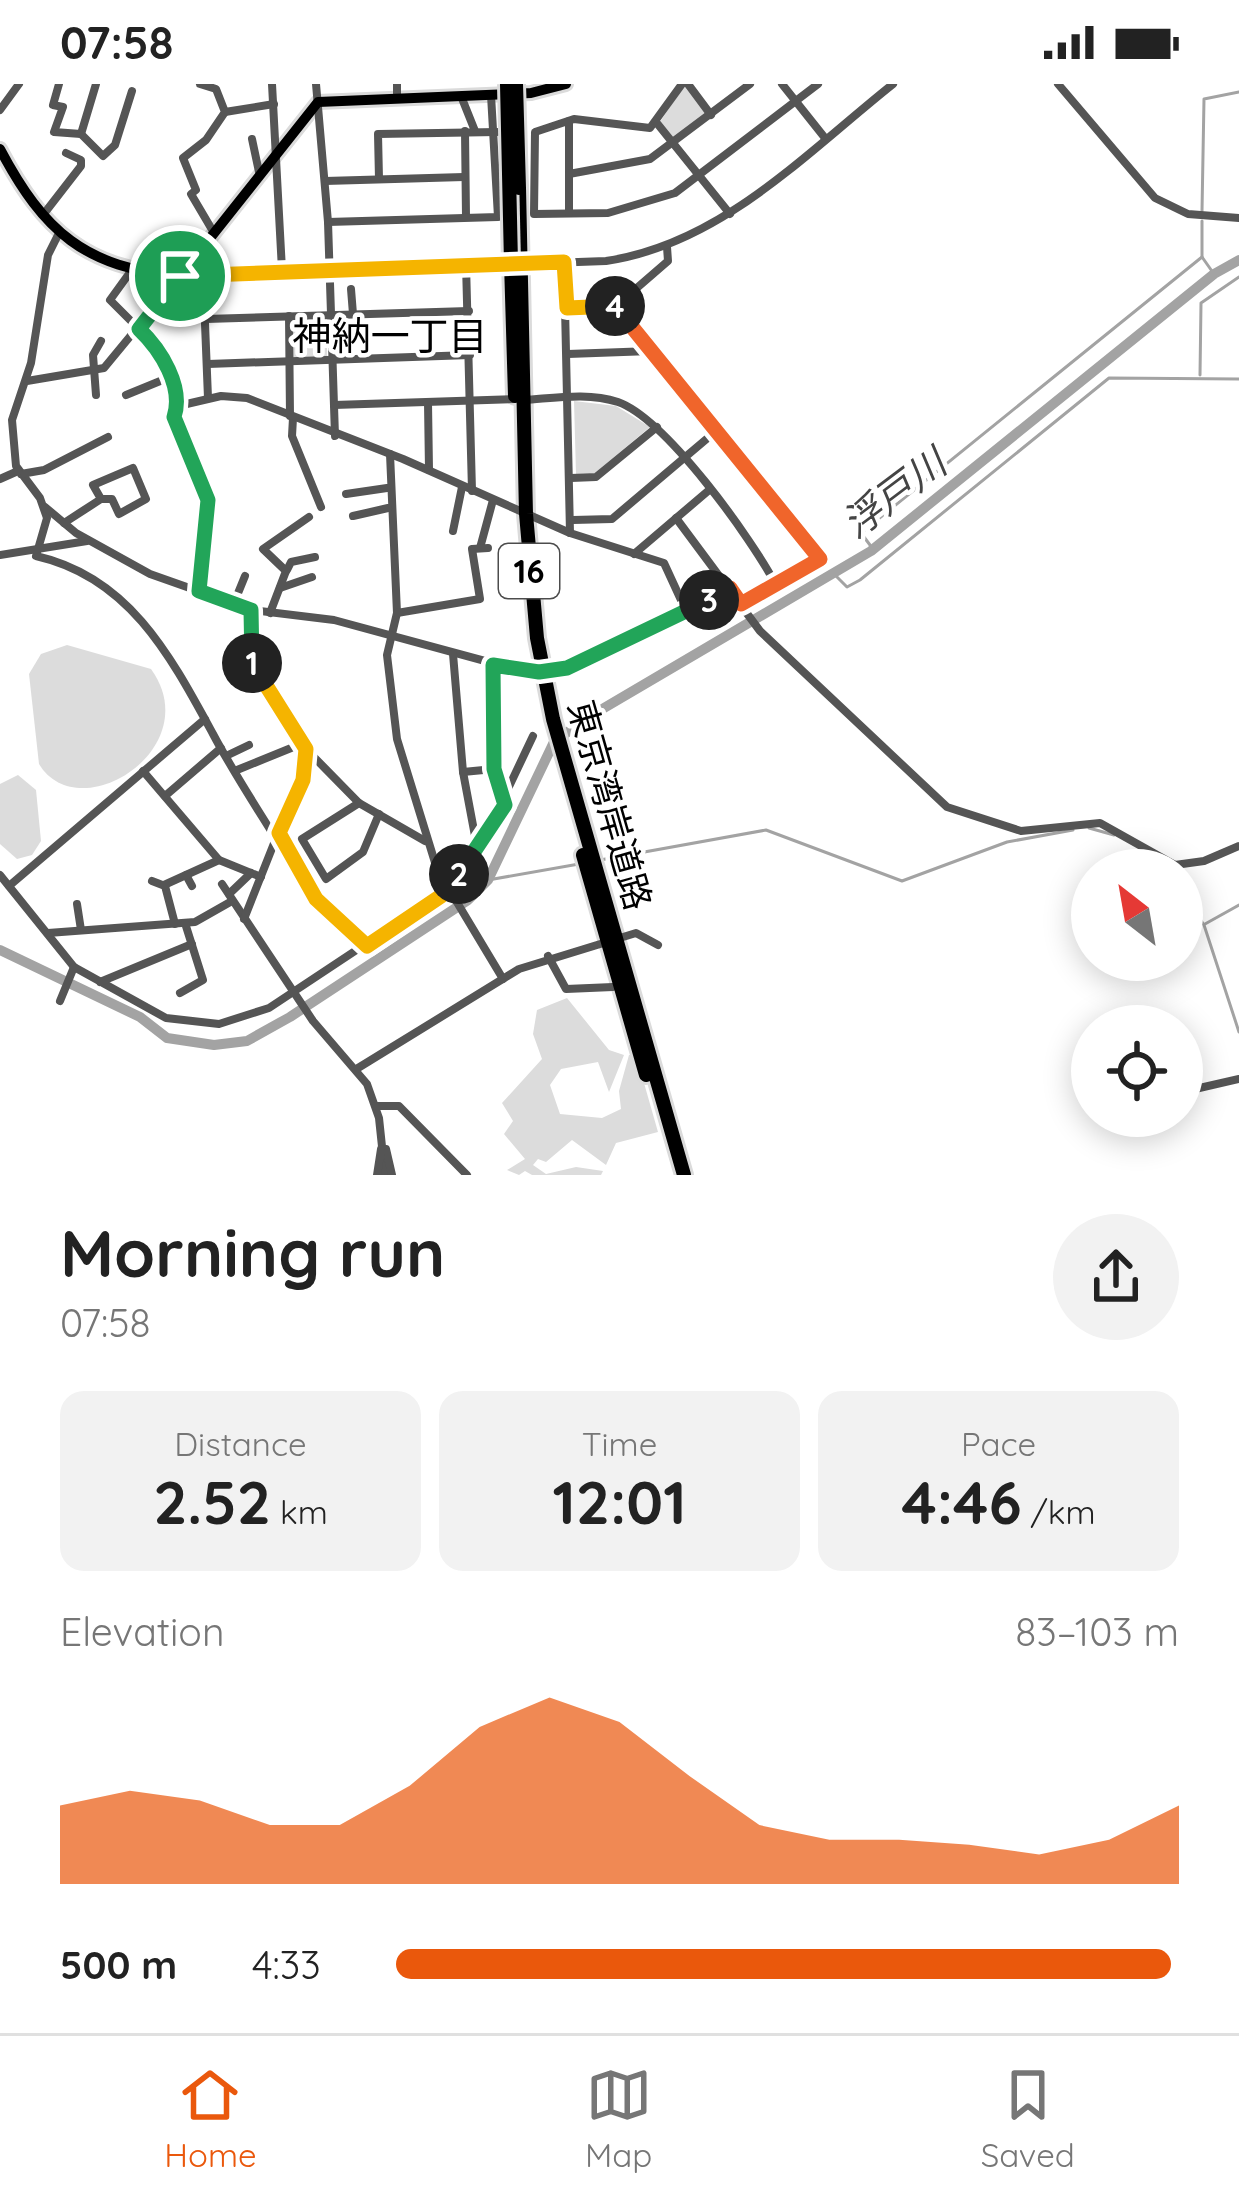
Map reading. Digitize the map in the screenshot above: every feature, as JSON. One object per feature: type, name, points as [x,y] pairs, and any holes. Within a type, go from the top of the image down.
[{"type":"highway","name":"東京湾岸道路","points":[[507,84],[516,263]]},
{"type":"highway","name":"東京湾岸道路","points":[[517,84],[522,512],[539,672],[680,1175]]},
{"type":"main road","points":[[0,149],[42,216],[59,233],[93,256],[131,271],[180,276],[278,146],[318,102],[397,91],[491,95],[566,84]]},
{"type":"street","points":[[0,110],[19,84]]},
{"type":"street","points":[[58,84],[52,104],[62,107],[54,132],[81,134],[103,156],[116,145],[132,91]]},
{"type":"street","points":[[81,134],[96,84]]},
{"type":"street","points":[[200,84],[217,89],[226,112]]},
{"type":"street","points":[[272,84],[283,271]]},
{"type":"street","points":[[316,84],[328,222],[335,436]]},
{"type":"street","points":[[379,179],[378,134],[535,132],[569,121],[650,128],[685,84],[711,115]]},
{"type":"street","points":[[569,174],[621,167],[675,144],[751,84]]},
{"type":"street","points":[[782,84],[825,138]]},
{"type":"street","points":[[535,132],[535,214],[635,207],[701,177],[818,84]]},
{"type":"street","points":[[27,381],[104,368],[180,276],[564,262],[625,258],[667,247],[730,214],[893,84]]},
{"type":"street","points":[[1058,84],[1156,198],[1187,214],[1239,218]]},
{"type":"street","points":[[452,92],[470,131],[464,177],[466,218]]},
{"type":"street","points":[[328,222],[498,217],[491,95]]},
{"type":"street","points":[[214,233],[191,194],[196,190],[184,158],[206,140],[226,112],[274,104]]},
{"type":"street","points":[[569,121],[569,214]]},
{"type":"street","points":[[656,122],[730,214]]},
{"type":"street","points":[[252,139],[259,172]]},
{"type":"street","points":[[42,216],[82,166],[81,160],[66,153]]},
{"type":"street","points":[[325,182],[464,177]]},
{"type":"street","points":[[59,233],[48,255],[27,381],[12,420],[19,473],[64,523],[150,574],[251,610],[392,635],[493,665],[539,672],[567,668],[730,588]]},
{"type":"street","points":[[567,308],[616,306],[668,261],[667,247]]},
{"type":"street","points":[[564,262],[570,533]]},
{"type":"street","points":[[453,531],[467,489],[466,264]]},
{"type":"street","points":[[131,271],[110,300],[157,346],[170,377],[178,406],[174,417],[209,512],[199,591]]},
{"type":"street","points":[[203,274],[208,398]]},
{"type":"street","points":[[351,290],[353,314]]},
{"type":"street","points":[[616,306],[820,559],[742,606]]},
{"type":"street","points":[[206,319],[469,311]]},
{"type":"street","points":[[289,316],[292,436],[321,507]]},
{"type":"street","points":[[96,395],[93,355],[101,341]]},
{"type":"street","points":[[568,354],[652,351]]},
{"type":"street","points":[[208,364],[470,355]]},
{"type":"street","points":[[126,395],[170,377]]},
{"type":"street","points":[[334,405],[569,397],[617,402],[657,427],[755,546],[776,585]]},
{"type":"street","points":[[178,406],[208,398],[247,398],[570,533],[664,563],[687,613]]},
{"type":"street","points":[[428,403],[429,472]]},
{"type":"street","points":[[572,478],[596,477],[657,427]]},
{"type":"street","points":[[572,520],[612,519],[716,431]]},
{"type":"street","points":[[0,479],[44,470],[108,436]]},
{"type":"street","points":[[390,454],[387,488],[397,614],[387,655],[397,739],[426,842],[446,887],[503,979]]},
{"type":"street","points":[[64,523],[101,499],[112,499],[119,514],[146,499],[134,468],[93,485],[101,499]]},
{"type":"street","points":[[346,494],[387,488]]},
{"type":"street","points":[[634,554],[708,491]]},
{"type":"street","points":[[397,614],[480,599],[472,549],[484,548],[494,500]]},
{"type":"street","points":[[45,507],[36,556],[67,561],[110,587],[169,650],[224,752],[316,899],[367,946]]},
{"type":"street","points":[[353,516],[388,508]]},
{"type":"street","points":[[286,571],[263,549],[309,517]]},
{"type":"street","points":[[676,518],[760,631],[871,731],[925,791],[960,814],[1021,831],[1100,823],[1175,865],[1204,861],[1239,846]]},
{"type":"street","points":[[0,555],[88,541]]},
{"type":"street","points":[[270,613],[291,562],[315,557]]},
{"type":"street","points":[[234,603],[245,576]]},
{"type":"street","points":[[279,588],[312,577]]},
{"type":"street","points":[[251,610],[248,651],[256,676],[303,747],[358,803],[426,842]]},
{"type":"street","points":[[454,654],[463,772],[478,852]]},
{"type":"street","points":[[493,665],[494,769],[505,805]]},
{"type":"street","points":[[0,897],[205,719]]},
{"type":"street","points":[[0,875],[74,967],[98,982],[166,1018],[199,1024],[242,1020],[367,946],[446,887],[478,852],[505,805],[533,736]]},
{"type":"street","points":[[164,796],[224,752],[249,745]]},
{"type":"street","points":[[237,770],[303,747]]},
{"type":"street","points":[[244,920],[256,875],[303,780],[303,747]]},
{"type":"street","points":[[463,772],[494,769]]},
{"type":"street","points":[[143,771],[219,860],[256,875]]},
{"type":"street","points":[[358,803],[302,839],[326,879],[363,852],[379,814]]},
{"type":"street","points":[[152,881],[164,885],[219,860]]},
{"type":"street","points":[[186,874],[192,886]]},
{"type":"street","points":[[48,934],[180,924],[230,898],[256,875]]},
{"type":"street","points":[[222,884],[313,1021],[358,1068],[376,1106],[385,1175]]},
{"type":"street","points":[[164,885],[203,980],[180,993]]},
{"type":"street","points":[[77,904],[81,930]]},
{"type":"street","points":[[358,1068],[548,956],[612,943],[636,933],[658,945]]},
{"type":"street","points":[[98,982],[192,944]]},
{"type":"street","points":[[548,956],[566,989],[613,987]]},
{"type":"street","points":[[60,1001],[74,967]]},
{"type":"street","points":[[1203,1087],[1239,1079]]},
{"type":"street","points":[[376,1106],[399,1106],[467,1175]]},
{"type":"shaded area","points":[[685,84],[707,115],[676,141],[660,122]]},
{"type":"shaded area","points":[[327,318],[327,356],[292,357],[292,319]]},
{"type":"shaded area","points":[[574,401],[616,406],[650,427],[595,473],[576,474]]},
{"type":"shaded area","points":[[67,645],[151,669],[164,698],[163,726],[151,751],[131,771],[107,784],[81,788],[58,782],[39,764],[29,674],[41,654]]},
{"type":"shaded area","points":[[18,775],[36,790],[41,841],[32,855],[17,859],[0,844],[0,784]]},
{"type":"shaded area","points":[[567,998],[609,1050],[624,1055],[609,1092],[598,1062],[561,1069],[550,1085],[560,1114],[602,1118],[621,1109],[619,1091],[629,1055],[636,1055],[658,1132],[616,1143],[606,1165],[572,1140],[546,1162],[538,1159],[533,1165],[546,1174],[576,1167],[603,1171],[601,1175],[532,1175],[525,1171],[519,1175],[507,1170],[525,1159],[504,1134],[513,1121],[502,1103],[542,1059],[533,1034],[537,1010]]},
{"type":"waterway","points":[[1202,211],[1204,99],[1239,92]]},
{"type":"waterway","points":[[1202,221],[1202,257],[1214,274]]},
{"type":"waterway","points":[[873,549],[861,533],[1202,257]]},
{"type":"waterway","name":"浮戸川","points":[[0,950],[140,1017],[167,1038],[214,1045],[247,1041],[468,900],[488,880],[554,742],[871,551],[1214,274],[1239,260]]},
{"type":"waterway","points":[[1200,375],[1201,303],[1239,277]]},
{"type":"waterway","points":[[833,573],[847,587],[860,580],[1109,378],[1239,379]]},
{"type":"waterway","points":[[1089,828],[1114,835]]},
{"type":"waterway","points":[[600,860],[766,830],[902,881],[1007,842],[1073,830]]},
{"type":"waterway","points":[[488,880],[579,864]]},
{"type":"waterway","points":[[1205,924],[1239,905]]},
{"type":"waterway","points":[[1203,924],[1239,1032]]},
{"type":"district","name":"神納一丁目","points":[[390,336]]},
{"type":"route","points":[[564,262],[567,308],[616,306],[820,559],[741,604],[730,588],[567,668],[539,672],[493,665],[494,769],[505,805],[463,872],[445,885],[448,889],[367,946],[316,899],[279,833],[303,780],[306,749],[256,676],[248,651],[251,610],[199,591],[208,500],[174,417],[178,406],[162,356],[139,329],[180,276],[564,262]]}]
